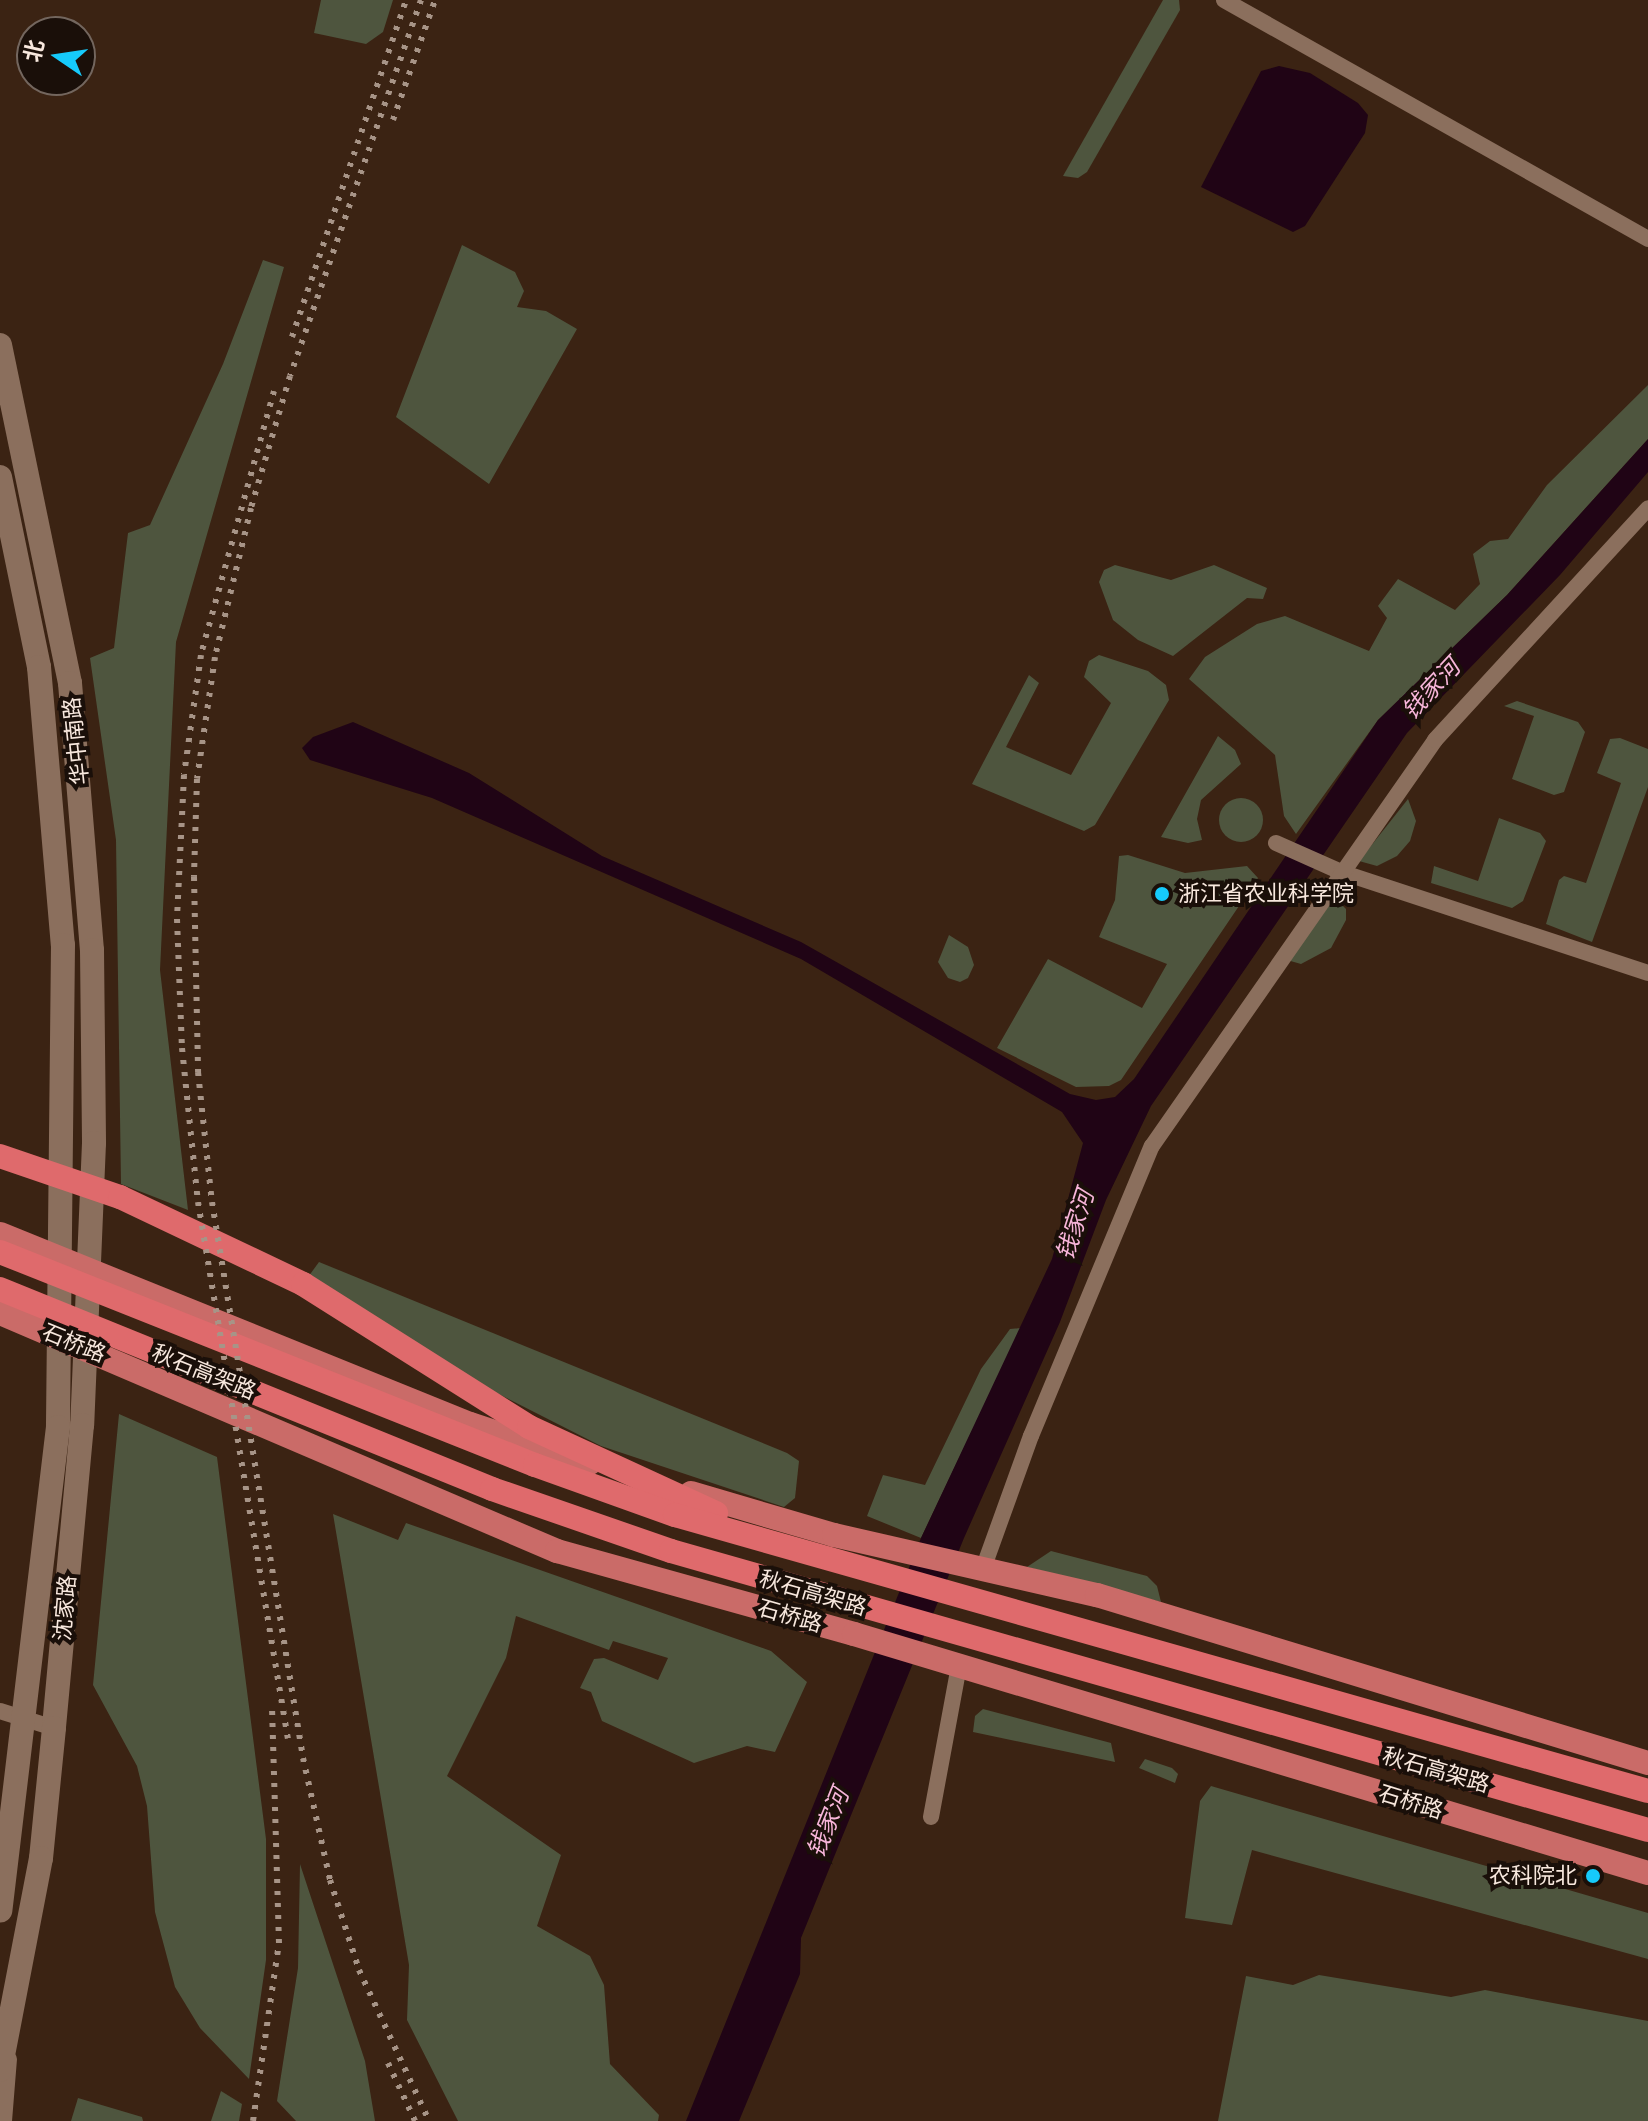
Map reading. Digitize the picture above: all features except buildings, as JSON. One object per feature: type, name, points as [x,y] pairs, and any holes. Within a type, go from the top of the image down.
[{"type":"highway","points":[[0,1156],[120,1197],[303,1284],[574,1452],[840,1564]]},
{"type":"highway","name":"秋石高架路","points":[[0,1252],[535,1465],[675,1515],[1648,1791]]},
{"type":"highway","name":"秋石高架路","points":[[0,1289],[492,1489],[671,1551],[1648,1830]]},
{"type":"main road","name":"华中南路","points":[[0,345],[70,683],[92,950],[94,1143]]},
{"type":"main road","name":"华中南路","points":[[0,477],[39,667],[63,945],[60,1140],[70,1426]]},
{"type":"main road","name":"沈家路","points":[[0,2070],[41,1858],[54,1728],[70,1426],[94,1143]]},
{"type":"main road","points":[[0,1234],[470,1424],[814,1530],[1176,1617],[1648,1763]]},
{"type":"main road","name":"石桥路","points":[[0,1313],[557,1551],[854,1634],[1648,1873]]},
{"type":"main road","name":"沈家路","points":[[0,1911],[10,1714],[70,1426]]},
{"type":"street","points":[[1224,0],[1648,239]]},
{"type":"street","points":[[977,1568],[1152,1146],[1435,740],[1648,508]]},
{"type":"street","points":[[1276,843],[1341,872],[1648,973]]},
{"type":"street","points":[[931,1817],[950,1663]]},
{"type":"street","points":[[10,1714],[54,1728]]},
{"type":"street","points":[[4,2121],[13,2010]]},
{"type":"green space","points":[[321,0],[393,0],[383,32],[366,44],[314,33]]},
{"type":"green space","points":[[1163,0],[1179,0],[1180,10],[1087,172],[1078,178],[1063,176]]},
{"type":"green space","points":[[462,245],[515,272],[524,291],[517,307],[546,311],[577,329],[489,484],[396,417]]},
{"type":"green space","points":[[263,260],[284,267],[176,642],[160,970],[188,1210],[121,1184],[116,840],[90,658],[114,648],[128,533],[150,525],[223,364]]},
{"type":"green space","points":[[1648,385],[1648,439],[1507,595],[1378,720],[1296,834],[1284,816],[1275,755],[1189,679],[1205,657],[1257,624],[1285,616],[1369,651],[1387,618],[1378,606],[1398,579],[1455,610],[1480,584],[1473,554],[1490,541],[1508,539],[1547,485]]},
{"type":"green space","points":[[1115,565],[1171,580],[1214,565],[1267,588],[1263,599],[1247,598],[1173,656],[1138,640],[1113,620],[1099,582],[1104,570]]},
{"type":"green space","points":[[1099,655],[1148,671],[1166,685],[1169,700],[1095,825],[1084,831],[972,784],[1029,675],[1039,683],[1006,747],[1071,775],[1111,703],[1084,677],[1089,661]]},
{"type":"green space","points":[[1517,701],[1578,722],[1585,732],[1564,792],[1554,795],[1512,779],[1534,716],[1504,706]]},
{"type":"green space","points":[[1218,736],[1235,750],[1241,764],[1201,800],[1197,819],[1202,840],[1188,843],[1161,837]]},
{"type":"green space","points":[[1620,738],[1648,749],[1648,787],[1592,942],[1546,924],[1559,880],[1564,876],[1586,883],[1621,783],[1597,773],[1610,739]]},
{"type":"green space","points":[[1241,798],[1256,805],[1263,820],[1256,835],[1241,842],[1226,835],[1219,820],[1226,805]]},
{"type":"green space","points":[[1408,799],[1416,821],[1410,841],[1397,856],[1377,866],[1359,861]]},
{"type":"green space","points":[[1499,818],[1540,833],[1546,841],[1523,901],[1512,908],[1431,883],[1434,866],[1478,881]]},
{"type":"green space","points":[[1128,855],[1185,873],[1247,866],[1258,878],[1121,1080],[1109,1086],[1076,1087],[997,1048],[1048,959],[1142,1008],[1167,964],[1099,937],[1115,900],[1119,856]]},
{"type":"green space","points":[[1335,898],[1346,909],[1346,920],[1331,948],[1301,964],[1287,960]]},
{"type":"green space","points":[[949,935],[968,947],[974,965],[968,978],[960,982],[948,978],[938,962]]},
{"type":"green space","points":[[319,1262],[787,1453],[799,1461],[795,1498],[784,1507],[601,1446],[396,1342],[303,1284]]},
{"type":"green space","points":[[1021,1328],[921,1538],[867,1516],[883,1475],[925,1485],[981,1369],[1010,1329]]},
{"type":"green space","points":[[119,1414],[217,1457],[266,1839],[266,1960],[249,2079],[200,2028],[175,1987],[155,1912],[147,1806],[137,1766],[93,1685]]},
{"type":"green space","points":[[333,1514],[398,1540],[406,1523],[771,1651],[807,1682],[775,1752],[747,1746],[694,1763],[602,1721],[591,1692],[580,1688],[594,1659],[604,1658],[658,1680],[668,1658],[613,1641],[609,1650],[516,1616],[506,1658],[447,1776],[561,1855],[537,1926],[590,1956],[604,1985],[610,2064],[659,2115],[658,2121],[458,2121],[407,2020],[409,1965]]},
{"type":"green space","points":[[1051,1551],[1147,1576],[1157,1586],[1161,1602],[1027,1567]]},
{"type":"green space","points":[[983,1709],[1111,1743],[1115,1762],[973,1732],[975,1716]]},
{"type":"green space","points":[[1145,1759],[1172,1768],[1178,1774],[1175,1783],[1139,1768]]},
{"type":"green space","points":[[1211,1786],[1648,1913],[1648,1959],[1252,1850],[1232,1925],[1185,1918],[1200,1801]]},
{"type":"green space","points":[[300,1864],[365,2061],[375,2121],[296,2121],[277,2101],[298,1968]]},
{"type":"green space","points":[[1319,1975],[1451,1997],[1485,1990],[1648,2021],[1648,2121],[1218,2121],[1246,1976],[1293,1985]]},
{"type":"green space","points":[[221,2091],[242,2104],[239,2121],[211,2121]]},
{"type":"green space","points":[[78,2098],[142,2117],[143,2121],[71,2121]]},
{"type":"water","points":[[1279,66],[1310,73],[1358,103],[1368,115],[1365,133],[1305,226],[1293,232],[1201,187],[1261,71]]},
{"type":"water","name":"钱家河","points":[[1648,439],[1648,472],[1560,575],[1407,733],[1151,1106],[1106,1200],[1060,1322],[964,1538],[801,1938],[800,1974],[739,2121],[686,2121],[921,1538],[1052,1259],[1083,1143],[1062,1112],[801,959],[432,798],[310,760],[302,748],[313,737],[353,722],[469,773],[602,856],[801,942],[1070,1094],[1096,1100],[1115,1097],[1134,1079],[1378,720],[1507,595]]},
{"type":"railway","points":[[292,337],[406,0]]},
{"type":"railway","points":[[421,0],[290,376],[251,508],[215,657],[197,779],[194,877],[198,1072],[212,1202],[303,1758],[330,1880],[359,1970],[429,2121]]},
{"type":"railway","points":[[393,120],[435,0]]},
{"type":"railway","points":[[274,391],[201,655],[184,775],[177,919],[182,1048],[198,1202],[288,1739]]},
{"type":"railway","points":[[253,2121],[279,1943],[272,1708]]},
{"type":"railway","points":[[388,2063],[415,2121]]},
{"type":"place","name":"浙江省农业科学院","points":[[1162,894]]},
{"type":"place","name":"农科院北","points":[[1593,1876]]}]
